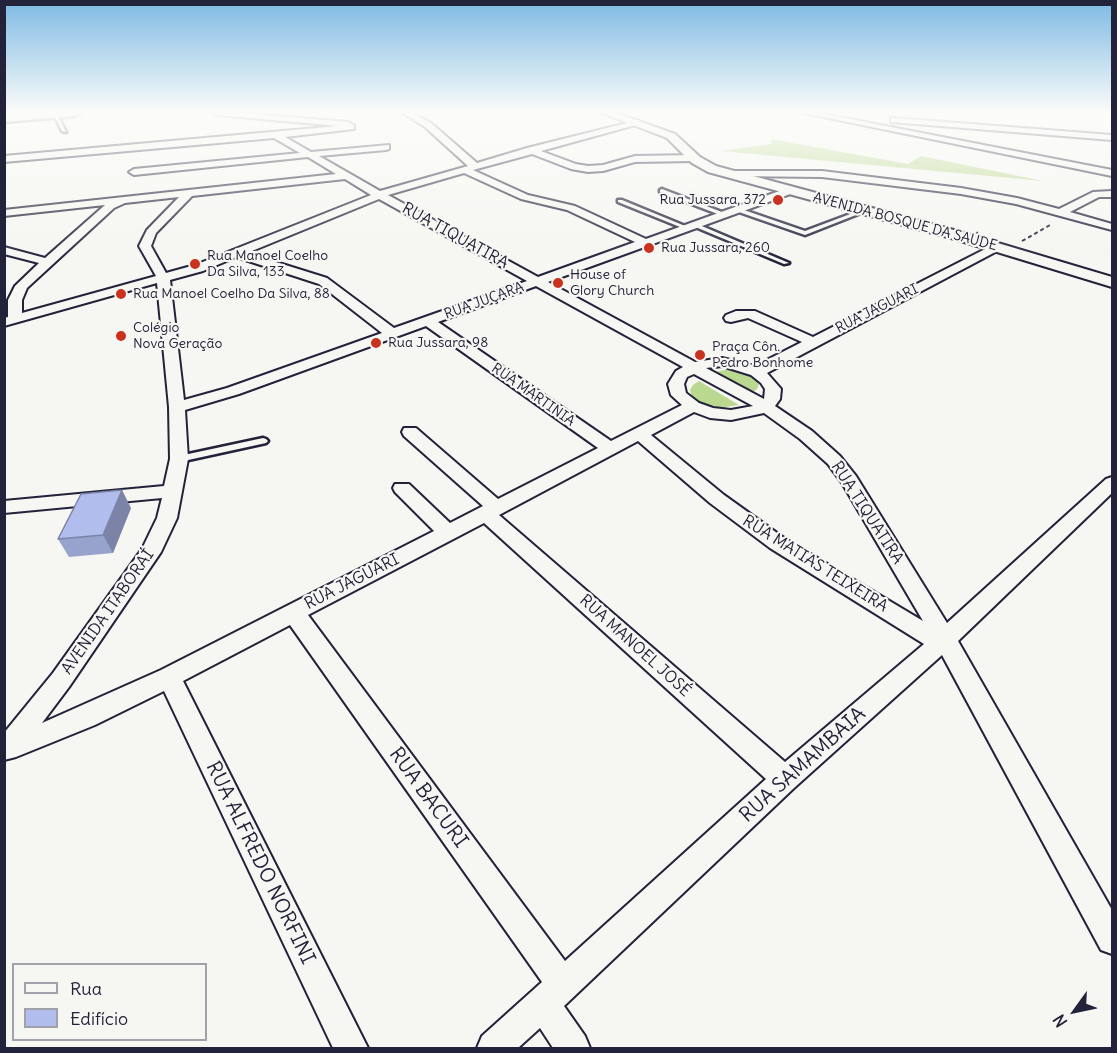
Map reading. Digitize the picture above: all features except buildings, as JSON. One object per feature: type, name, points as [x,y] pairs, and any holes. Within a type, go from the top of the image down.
[{"type":"street","points":[[35,162],[134,172],[236,162]]},
{"type":"street","points":[[4,213],[172,162]]},
{"type":"street","name":"RUA TIQUATIRA","points":[[322,162],[766,407],[806,435],[839,466],[943,641],[1113,939]]},
{"type":"street","points":[[470,162],[474,166]]},
{"type":"street","points":[[134,172],[110,206],[46,262],[17,293],[10,320],[163,278],[235,253],[379,194],[488,162]]},
{"type":"street","points":[[561,162],[588,169],[603,168],[624,162]]},
{"type":"street","name":"AVENIDA BOSQUE DA SAÚDE","points":[[700,162],[712,169],[1105,280]]},
{"type":"street","points":[[1055,162],[1113,174]]},
{"type":"street","points":[[463,169],[525,196],[571,208],[646,243]]},
{"type":"street","points":[[134,172],[188,195],[347,176]]},
{"type":"street","points":[[733,174],[809,173],[995,196],[1112,226]]},
{"type":"street","name":"RUA JUÇARA","points":[[177,407],[233,391],[789,190]]},
{"type":"street","points":[[1064,214],[1097,194],[1113,194]]},
{"type":"street","points":[[163,278],[145,246],[146,239],[188,195]]},
{"type":"street","name":"RUA JAGUARI","points":[[756,372],[999,249]]},
{"type":"street","points":[[4,250],[46,262]]},
{"type":"street","points":[[235,253],[323,281],[392,334]]},
{"type":"street","name":"AVENIDA ITABORAÍ","points":[[6,750],[61,680],[151,552],[167,518],[179,459],[177,407],[163,278]]},
{"type":"street","points":[[731,318],[750,314],[813,342]]},
{"type":"street","name":"RUA MARTINIA","points":[[427,321],[609,448]]},
{"type":"street","points":[[722,362],[756,372],[767,380],[773,389],[772,399],[766,407],[750,413],[731,416],[693,406],[680,395],[676,384],[681,374],[693,366],[722,362]]},
{"type":"street","name":"RUA JAGUARI","points":[[6,750],[86,717],[169,676],[693,406]]},
{"type":"street","name":"RUA MANOEL JOSÉ","points":[[410,432],[490,510],[784,779]]},
{"type":"street","name":"RUA MATIAS TEIXEIRA","points":[[638,433],[717,500],[777,543],[943,641]]},
{"type":"street","name":"RUA SAMAMBAIA","points":[[494,1048],[784,779],[943,641],[1113,483]]},
{"type":"street","points":[[402,488],[447,532]]},
{"type":"street","points":[[4,507],[172,491]]},
{"type":"street","name":"RUA BACURI","points":[[293,612],[553,994],[573,1048]]},
{"type":"street","name":"RUA ALFREDO NORFINI","points":[[169,676],[351,1048]]},
{"type":"lane","points":[[662,191],[725,215]]},
{"type":"lane","points":[[620,201],[786,263]]},
{"type":"lane","points":[[738,210],[805,233],[863,211]]},
{"type":"lane","points":[[179,459],[263,441]]},
{"type":"path","points":[[999,249],[1064,214]]},
{"type":"green space","points":[[841,162],[908,164],[951,162],[1043,181]]},
{"type":"green space","points":[[731,369],[741,371],[756,379],[759,384],[757,389],[752,393],[714,372]]},
{"type":"green space","points":[[699,381],[739,405],[719,408],[698,402],[692,397],[690,390]]},
{"type":"place","name":"Rua Jussara, 372","points":[[778,200]]},
{"type":"place","name":"Rua Jussara, 260","points":[[649,248]]},
{"type":"place","name":"Rua Manoel Coelho Da Silva, 133","points":[[195,264]]},
{"type":"place","name":"House of Glory Church","points":[[558,283]]},
{"type":"place","name":"Rua Manoel Coelho Da Silva, 88","points":[[121,294]]},
{"type":"place","name":"Colégio Nova Geração","points":[[121,336]]},
{"type":"place","name":"Rua Jussara, 98","points":[[376,343]]},
{"type":"place","name":"Praça Côn. Pedro Bonhome","points":[[700,355]]}]
